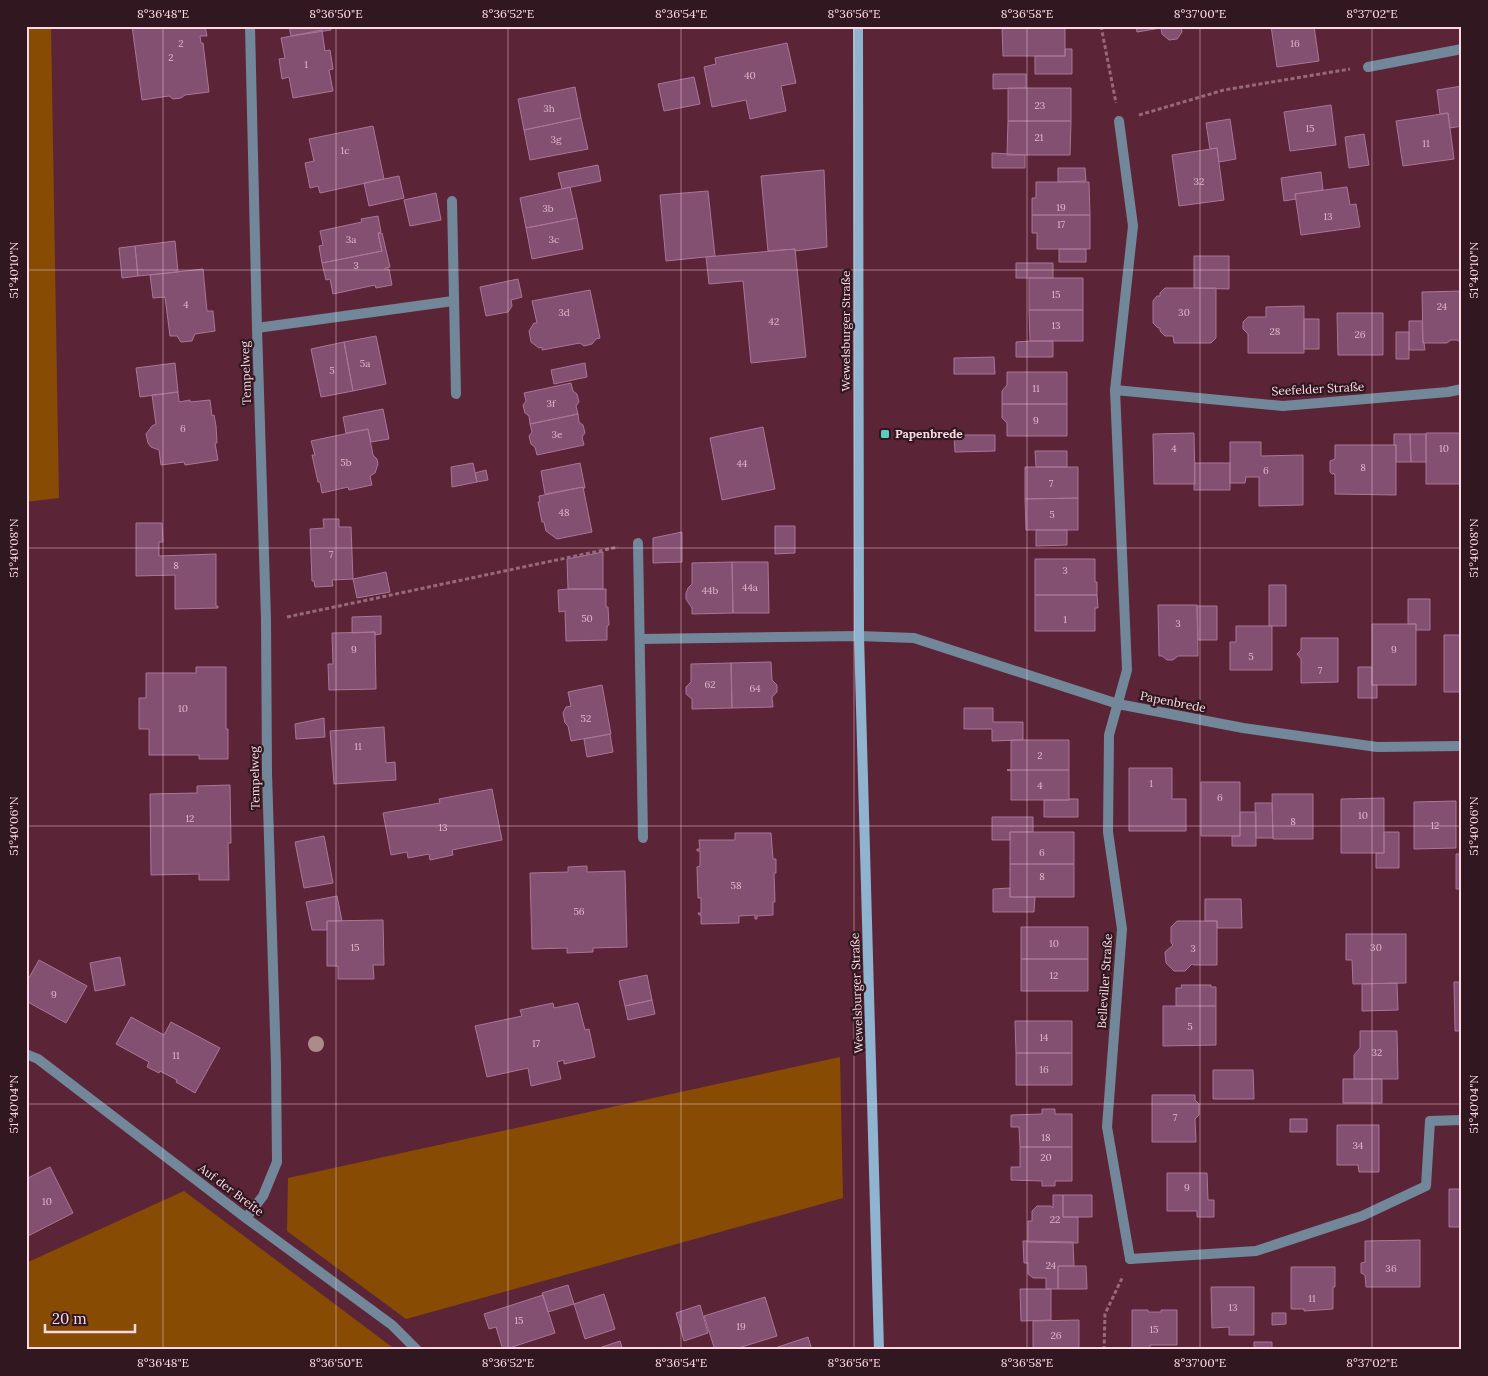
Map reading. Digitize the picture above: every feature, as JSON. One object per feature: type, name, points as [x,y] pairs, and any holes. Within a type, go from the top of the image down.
[{"type":"main road","name":"Wewelsburger Straße","points":[[858,26],[859,636],[879,1350]]},
{"type":"street","name":"Tempelweg","points":[[246,1218],[263,1196],[277,1162],[276,1045],[267,773],[266,619],[250,26]]},
{"type":"street","points":[[1368,66],[1462,49]]},
{"type":"street","points":[[1118,704],[1127,670],[1115,390],[1133,226],[1119,121]]},
{"type":"street","points":[[452,201],[456,394]]},
{"type":"street","name":"Tempelweg","points":[[257,328],[453,301]]},
{"type":"street","name":"Seefelder Straße","points":[[1115,390],[1283,406],[1448,392],[1462,389]]},
{"type":"street","points":[[638,543],[643,838]]},
{"type":"street","points":[[640,639],[859,636]]},
{"type":"street","name":"Papenbrede","points":[[859,636],[914,638],[1118,704],[1243,728],[1377,747],[1462,746]]},
{"type":"street","name":"Belleviller Straße","points":[[1118,704],[1109,735],[1108,832],[1122,929],[1107,1127],[1130,1259]]},
{"type":"street","name":"Auf der Breite","points":[[26,1054],[38,1059],[246,1218],[392,1325],[417,1350]]},
{"type":"street","points":[[1130,1259],[1256,1251],[1362,1216],[1426,1186],[1430,1121],[1462,1120]]},
{"type":"path","points":[[1101,26],[1119,121],[1224,90],[1368,66]]},
{"type":"path","points":[[266,619],[283,618],[638,543]]},
{"type":"path","points":[[1104,1350],[1105,1314],[1130,1259]]},
{"type":"shaded area","points":[[26,26],[51,26],[59,498],[26,502]]},
{"type":"shaded area","points":[[840,1057],[843,1198],[406,1319],[287,1231],[288,1178]]},
{"type":"shaded area","points":[[184,1191],[396,1350],[26,1350],[26,1263]]},
{"type":"building","points":[[132,26],[205,26],[207,36],[200,36],[201,43],[203,43],[209,92],[185,95],[181,98],[173,99],[169,96],[142,100]]},
{"type":"building","points":[[289,26],[330,26],[331,30],[291,36]]},
{"type":"building","points":[[1002,26],[1065,26],[1065,56],[1003,56]]},
{"type":"building","points":[[1136,26],[1181,26],[1182,32],[1177,39],[1169,40],[1162,34],[1161,28],[1137,32]]},
{"type":"building","points":[[1271,26],[1314,26],[1319,61],[1277,67]]},
{"type":"building","points":[[322,30],[325,51],[330,50],[333,69],[329,70],[333,91],[293,98],[289,77],[282,79],[279,59],[285,58],[281,38]]},
{"type":"building","points":[[787,43],[796,83],[781,86],[786,111],[750,119],[746,100],[712,107],[704,67],[716,64],[715,58]]},
{"type":"building","points":[[1065,49],[1072,49],[1072,74],[1035,74],[1035,56],[1065,56]]},
{"type":"building","points":[[993,74],[1026,74],[1026,88],[993,89]]},
{"type":"building","points":[[694,77],[700,104],[664,111],[658,84]]},
{"type":"building","points":[[1462,86],[1462,126],[1450,128],[1448,113],[1440,114],[1437,90]]},
{"type":"building","points":[[575,87],[581,118],[524,130],[518,99]]},
{"type":"building","points":[[1008,88],[1071,88],[1071,121],[1008,121]]},
{"type":"building","points":[[1331,105],[1336,145],[1290,151],[1284,112]]},
{"type":"building","points":[[1448,113],[1454,159],[1403,166],[1396,121]]},
{"type":"building","points":[[581,118],[588,149],[530,160],[524,130]]},
{"type":"building","points":[[1230,119],[1236,159],[1219,162],[1217,148],[1210,149],[1206,123]]},
{"type":"building","points":[[1008,121],[1071,121],[1070,155],[1007,155]]},
{"type":"building","points":[[373,126],[384,179],[320,193],[318,186],[310,188],[305,163],[314,161],[309,139]]},
{"type":"building","points":[[1364,134],[1369,165],[1349,168],[1345,137]]},
{"type":"building","points":[[1217,148],[1224,200],[1179,206],[1172,155]]},
{"type":"building","points":[[992,153],[1025,155],[1025,168],[992,168]]},
{"type":"building","points":[[598,165],[601,181],[562,189],[558,173]]},
{"type":"building","points":[[1058,168],[1085,168],[1086,181],[1058,182]]},
{"type":"building","points":[[824,170],[827,247],[795,251],[795,249],[768,251],[761,176]]},
{"type":"building","points":[[1321,172],[1323,190],[1295,194],[1296,199],[1284,201],[1281,178]]},
{"type":"building","points":[[399,176],[404,198],[369,206],[364,183]]},
{"type":"building","points":[[1036,182],[1089,182],[1090,215],[1032,215],[1032,198],[1036,198]]},
{"type":"building","points":[[570,187],[577,218],[526,228],[520,198]]},
{"type":"building","points":[[1347,187],[1350,205],[1356,204],[1360,227],[1301,235],[1295,194]]},
{"type":"building","points":[[708,191],[715,256],[666,261],[660,195]]},
{"type":"building","points":[[436,193],[441,220],[410,226],[404,200]]},
{"type":"building","points":[[1032,215],[1090,215],[1090,249],[1037,249],[1037,233],[1032,233]]},
{"type":"building","points":[[378,216],[381,232],[378,233],[382,251],[322,263],[319,246],[323,245],[320,231],[362,222],[361,219]]},
{"type":"building","points":[[577,218],[583,249],[532,259],[526,228]]},
{"type":"building","points":[[382,233],[390,267],[385,269],[389,269],[392,285],[376,288],[375,285],[333,294],[330,279],[326,280],[322,263],[382,251],[378,234]]},
{"type":"building","points":[[175,241],[178,272],[138,276],[135,246]]},
{"type":"building","points":[[135,246],[138,276],[122,278],[119,248]]},
{"type":"building","points":[[795,249],[806,357],[751,363],[743,281],[709,284],[706,257]]},
{"type":"building","points":[[1059,249],[1086,249],[1086,262],[1059,262]]},
{"type":"building","points":[[1194,256],[1229,256],[1229,289],[1194,288]]},
{"type":"building","points":[[1016,263],[1053,263],[1053,278],[1016,278]]},
{"type":"building","points":[[203,269],[207,311],[213,311],[215,331],[195,334],[192,341],[181,342],[177,336],[170,336],[165,297],[153,298],[150,275]]},
{"type":"building","points":[[1029,278],[1083,278],[1083,310],[1029,310]]},
{"type":"building","points":[[518,279],[522,297],[511,300],[512,306],[508,312],[486,316],[480,287]]},
{"type":"building","points":[[1165,288],[1216,288],[1216,338],[1211,343],[1174,343],[1173,336],[1165,336],[1160,331],[1160,328],[1153,323],[1153,301],[1157,296],[1160,296],[1160,293]]},
{"type":"building","points":[[590,290],[600,338],[596,339],[592,344],[584,346],[580,343],[542,350],[542,347],[539,348],[531,342],[529,331],[534,323],[537,323],[532,301]]},
{"type":"building","points":[[1462,291],[1462,343],[1457,340],[1451,340],[1447,343],[1423,343],[1422,292]]},
{"type":"building","points":[[1304,306],[1304,353],[1248,353],[1248,334],[1243,329],[1243,322],[1248,317],[1266,317],[1266,307]]},
{"type":"building","points":[[1029,310],[1083,310],[1083,341],[1030,341]]},
{"type":"building","points":[[1337,313],[1383,313],[1383,355],[1338,355]]},
{"type":"building","points":[[1304,319],[1319,319],[1319,349],[1304,349]]},
{"type":"building","points":[[1409,321],[1422,321],[1425,350],[1409,350]]},
{"type":"building","points":[[1396,332],[1409,332],[1409,359],[1396,359]]},
{"type":"building","points":[[376,336],[386,384],[353,391],[344,342]]},
{"type":"building","points":[[1053,341],[1053,357],[1016,357],[1016,342]]},
{"type":"building","points":[[344,342],[353,391],[321,397],[311,349]]},
{"type":"building","points":[[994,357],[995,374],[954,374],[954,358]]},
{"type":"building","points":[[175,363],[178,392],[140,397],[136,368]]},
{"type":"building","points":[[585,363],[587,377],[554,384],[551,370]]},
{"type":"building","points":[[1007,372],[1067,372],[1067,404],[1002,404],[1002,391],[1007,385]]},
{"type":"building","points":[[571,383],[579,402],[576,406],[578,414],[530,424],[529,416],[525,413],[523,405],[526,401],[524,393]]},
{"type":"building","points":[[178,392],[179,402],[210,400],[212,416],[214,415],[216,426],[217,443],[215,443],[218,460],[185,465],[184,462],[161,465],[159,450],[151,447],[148,443],[146,434],[156,424],[152,395]]},
{"type":"building","points":[[1002,404],[1067,404],[1067,436],[1007,436],[1007,423],[1002,418]]},
{"type":"building","points":[[383,409],[389,439],[371,442],[368,429],[346,433],[343,417]]},
{"type":"building","points":[[578,414],[579,422],[583,425],[585,433],[582,437],[584,445],[537,455],[529,436],[532,432],[530,424]]},
{"type":"building","points":[[763,427],[775,489],[722,500],[710,438]]},
{"type":"building","points":[[368,429],[373,455],[377,459],[378,464],[375,473],[370,476],[372,485],[349,490],[348,487],[322,493],[312,455],[315,455],[311,441]]},
{"type":"building","points":[[1194,433],[1195,484],[1154,484],[1153,434]]},
{"type":"building","points":[[1426,433],[1462,433],[1462,484],[1426,484]]},
{"type":"building","points":[[1394,434],[1410,434],[1411,462],[1396,462]]},
{"type":"building","points":[[1410,434],[1426,434],[1426,462],[1411,462]]},
{"type":"building","points":[[954,435],[995,435],[995,451],[955,452]]},
{"type":"building","points":[[1230,442],[1261,442],[1261,456],[1303,455],[1303,505],[1259,506],[1259,477],[1246,477],[1245,483],[1230,483]]},
{"type":"building","points":[[1335,445],[1396,445],[1396,495],[1335,494],[1335,474],[1330,472],[1330,461],[1335,459]]},
{"type":"building","points":[[1035,451],[1067,451],[1067,467],[1036,467]]},
{"type":"building","points":[[473,463],[477,482],[452,487],[451,467]]},
{"type":"building","points":[[580,463],[585,488],[545,494],[541,471]]},
{"type":"building","points":[[1195,463],[1230,463],[1230,490],[1194,490]]},
{"type":"building","points":[[1025,467],[1078,467],[1078,498],[1025,499]]},
{"type":"building","points":[[486,470],[488,480],[477,482],[475,473]]},
{"type":"building","points":[[583,487],[592,532],[557,539],[546,531],[544,522],[542,522],[538,502],[540,502],[539,496]]},
{"type":"building","points":[[1078,498],[1078,530],[1026,530],[1025,499]]},
{"type":"building","points":[[323,519],[339,519],[339,527],[351,527],[353,579],[332,580],[333,586],[315,587],[314,581],[312,581],[310,529],[324,528]]},
{"type":"building","points":[[136,523],[162,523],[163,542],[159,542],[159,556],[216,554],[216,606],[218,608],[175,609],[175,575],[136,576]]},
{"type":"building","points":[[775,526],[795,526],[795,553],[775,554]]},
{"type":"building","points":[[1036,530],[1067,530],[1067,545],[1036,546]]},
{"type":"building","points":[[682,532],[682,562],[653,563],[653,538]]},
{"type":"building","points":[[603,552],[603,589],[568,589],[567,559]]},
{"type":"building","points":[[1035,559],[1095,559],[1097,595],[1035,595]]},
{"type":"building","points":[[732,562],[768,562],[769,613],[733,613]]},
{"type":"building","points":[[732,562],[733,613],[692,614],[692,608],[686,599],[686,593],[692,584],[692,563]]},
{"type":"building","points":[[386,572],[390,592],[357,598],[353,579]]},
{"type":"building","points":[[1269,585],[1286,585],[1286,626],[1269,626]]},
{"type":"building","points":[[606,589],[609,625],[607,626],[607,640],[566,641],[565,611],[559,612],[558,590]]},
{"type":"building","points":[[1035,595],[1097,595],[1098,608],[1095,608],[1095,631],[1035,631]]},
{"type":"building","points":[[1408,599],[1430,599],[1430,630],[1416,630],[1416,624],[1408,624]]},
{"type":"building","points":[[1158,605],[1197,605],[1198,656],[1178,656],[1173,660],[1167,660],[1159,656]]},
{"type":"building","points":[[1197,606],[1217,606],[1217,640],[1198,640]]},
{"type":"building","points":[[381,616],[381,634],[375,635],[375,632],[352,633],[352,617]]},
{"type":"building","points":[[1372,624],[1416,624],[1416,685],[1372,685]]},
{"type":"building","points":[[1236,626],[1272,626],[1272,670],[1230,670],[1230,642],[1236,642]]},
{"type":"building","points":[[375,632],[376,689],[329,690],[328,664],[333,664],[332,633]]},
{"type":"building","points":[[1444,635],[1462,635],[1462,692],[1444,692]]},
{"type":"building","points":[[1301,638],[1338,638],[1338,682],[1301,683],[1301,659],[1297,654],[1301,650]]},
{"type":"building","points":[[771,662],[772,680],[777,685],[777,692],[772,697],[773,707],[732,708],[731,663]]},
{"type":"building","points":[[731,663],[732,708],[692,709],[692,699],[686,694],[686,687],[691,682],[691,664]]},
{"type":"building","points":[[196,667],[226,667],[228,759],[199,759],[199,755],[149,755],[149,729],[139,729],[139,698],[146,698],[146,673],[196,673]]},
{"type":"building","points":[[1358,667],[1372,667],[1372,685],[1377,685],[1377,698],[1358,698]]},
{"type":"building","points":[[602,685],[611,734],[571,741],[563,713],[566,707],[571,706],[568,692]]},
{"type":"building","points":[[964,708],[993,708],[993,722],[1023,722],[1023,740],[992,741],[992,729],[964,729]]},
{"type":"building","points":[[324,718],[325,737],[296,739],[295,724]]},
{"type":"building","points":[[384,727],[386,763],[395,762],[396,780],[334,784],[330,731]]},
{"type":"building","points":[[610,734],[613,752],[587,757],[584,739]]},
{"type":"building","points":[[1011,740],[1069,740],[1069,770],[1011,770]]},
{"type":"building","points":[[1129,768],[1172,768],[1172,799],[1186,799],[1186,831],[1129,831]]},
{"type":"building","points":[[1007,770],[1069,770],[1069,800],[1011,800],[1011,771]]},
{"type":"building","points":[[1201,782],[1240,782],[1240,836],[1201,836]]},
{"type":"building","points":[[230,785],[231,843],[228,843],[229,880],[199,880],[199,874],[151,875],[150,794],[197,793],[197,786]]},
{"type":"building","points":[[492,789],[502,840],[452,850],[453,855],[430,860],[429,854],[408,858],[407,852],[391,855],[383,813],[440,803],[439,799]]},
{"type":"building","points":[[1272,794],[1313,794],[1313,839],[1273,839]]},
{"type":"building","points":[[1384,798],[1384,853],[1341,853],[1341,799]]},
{"type":"building","points":[[1078,799],[1078,817],[1044,817],[1044,800]]},
{"type":"building","points":[[1456,801],[1456,848],[1414,849],[1414,802]]},
{"type":"building","points":[[1255,803],[1272,803],[1273,838],[1256,838]]},
{"type":"building","points":[[1240,812],[1256,812],[1256,846],[1232,846],[1232,836],[1240,836]]},
{"type":"building","points":[[992,817],[1033,817],[1033,832],[1010,832],[1010,840],[992,840]]},
{"type":"building","points":[[1010,832],[1074,832],[1074,864],[1010,864]]},
{"type":"building","points":[[1384,832],[1399,832],[1399,868],[1376,868],[1376,853],[1384,853]]},
{"type":"building","points":[[735,833],[771,833],[773,859],[776,859],[773,915],[757,916],[757,919],[755,919],[755,915],[739,916],[739,923],[701,924],[701,915],[698,913],[701,913],[701,898],[698,898],[697,867],[700,866],[700,851],[697,851],[697,849],[700,849],[699,840],[735,840]]},
{"type":"building","points":[[324,836],[333,883],[304,888],[295,842]]},
{"type":"building","points":[[1456,854],[1462,854],[1462,889],[1456,889]]},
{"type":"building","points":[[1010,864],[1074,864],[1074,897],[1010,897]]},
{"type":"building","points":[[587,866],[587,872],[625,871],[627,947],[593,948],[593,952],[567,953],[567,948],[532,949],[530,873],[568,872],[568,867]]},
{"type":"building","points":[[1010,888],[1010,897],[1035,897],[1034,912],[993,912],[993,889]]},
{"type":"building","points":[[337,896],[342,921],[327,921],[327,930],[312,930],[306,902]]},
{"type":"building","points":[[1205,899],[1241,899],[1242,928],[1217,928],[1217,921],[1205,921]]},
{"type":"building","points":[[383,920],[384,965],[373,965],[374,979],[338,979],[338,966],[327,966],[327,921]]},
{"type":"building","points":[[1177,921],[1217,921],[1217,965],[1192,964],[1185,971],[1174,971],[1166,963],[1165,952],[1173,945],[1171,943],[1171,927]]},
{"type":"building","points":[[1021,927],[1088,927],[1088,959],[1021,959]]},
{"type":"building","points":[[1346,934],[1406,934],[1406,983],[1353,984],[1352,960],[1346,960]]},
{"type":"building","points":[[120,957],[125,985],[95,991],[90,963]]},
{"type":"building","points":[[1021,959],[1088,959],[1088,991],[1021,991]]},
{"type":"building","points":[[39,960],[87,986],[66,1023],[26,1001],[26,983]]},
{"type":"building","points":[[647,975],[652,1000],[625,1006],[619,981]]},
{"type":"building","points":[[1454,982],[1462,982],[1462,1031],[1455,1031]]},
{"type":"building","points":[[1397,983],[1398,1010],[1362,1011],[1362,984]]},
{"type":"building","points":[[1181,985],[1211,985],[1211,987],[1216,987],[1216,1006],[1176,1006],[1176,988],[1182,988]]},
{"type":"building","points":[[652,1000],[655,1014],[628,1020],[625,1006]]},
{"type":"building","points":[[553,1003],[554,1008],[578,1003],[585,1030],[589,1029],[595,1057],[564,1064],[564,1060],[557,1062],[561,1079],[531,1086],[528,1068],[487,1077],[475,1026],[522,1016],[520,1010]]},
{"type":"building","points":[[1163,1006],[1216,1006],[1216,1045],[1163,1046]]},
{"type":"building","points":[[131,1017],[164,1035],[171,1022],[220,1048],[195,1093],[176,1082],[177,1080],[147,1067],[149,1062],[116,1044]]},
{"type":"building","points":[[1015,1021],[1072,1021],[1072,1053],[1016,1053]]},
{"type":"building","points":[[1360,1031],[1397,1031],[1398,1079],[1354,1079],[1354,1055],[1360,1048]]},
{"type":"building","points":[[1016,1053],[1072,1053],[1072,1085],[1016,1085]]},
{"type":"building","points":[[1213,1070],[1253,1070],[1254,1099],[1213,1099]]},
{"type":"building","points":[[1343,1079],[1382,1079],[1382,1103],[1343,1103]]},
{"type":"building","points":[[1152,1095],[1195,1095],[1195,1100],[1199,1104],[1199,1115],[1195,1119],[1196,1142],[1152,1142]]},
{"type":"building","points":[[1042,1109],[1055,1109],[1055,1114],[1072,1114],[1072,1147],[1020,1147],[1019,1127],[1011,1127],[1011,1115],[1042,1114]]},
{"type":"building","points":[[1290,1119],[1307,1119],[1307,1132],[1290,1132]]},
{"type":"building","points":[[1337,1125],[1379,1125],[1379,1172],[1359,1172],[1358,1165],[1337,1165]]},
{"type":"building","points":[[1020,1147],[1072,1147],[1072,1181],[1055,1181],[1055,1186],[1042,1186],[1042,1181],[1011,1180],[1011,1167],[1020,1167]]},
{"type":"building","points":[[50,1167],[73,1213],[26,1237],[26,1179]]},
{"type":"building","points":[[1167,1173],[1207,1173],[1208,1200],[1214,1200],[1214,1217],[1197,1217],[1197,1211],[1167,1211]]},
{"type":"building","points":[[1449,1189],[1462,1189],[1462,1227],[1449,1227]]},
{"type":"building","points":[[1053,1195],[1063,1195],[1063,1217],[1078,1217],[1078,1243],[1028,1242],[1028,1221],[1032,1221],[1032,1211],[1037,1206],[1051,1206],[1053,1208]]},
{"type":"building","points":[[1063,1195],[1092,1195],[1092,1217],[1063,1217]]},
{"type":"building","points":[[1420,1240],[1420,1287],[1366,1287],[1365,1275],[1361,1273],[1361,1263],[1365,1262],[1365,1241]]},
{"type":"building","points":[[1023,1241],[1073,1242],[1074,1266],[1058,1266],[1058,1289],[1046,1289],[1046,1278],[1033,1278],[1028,1274],[1028,1263],[1024,1263]]},
{"type":"building","points":[[1058,1266],[1086,1266],[1087,1289],[1058,1289]]},
{"type":"building","points":[[1291,1267],[1335,1267],[1333,1309],[1304,1311],[1304,1309],[1291,1309]]},
{"type":"building","points":[[568,1285],[574,1304],[548,1312],[542,1293]]},
{"type":"building","points":[[1211,1287],[1254,1287],[1254,1335],[1229,1335],[1229,1327],[1212,1328]]},
{"type":"building","points":[[1020,1289],[1051,1289],[1051,1320],[1021,1321]]},
{"type":"building","points":[[604,1294],[615,1329],[585,1339],[574,1304]]},
{"type":"building","points":[[543,1295],[555,1333],[503,1350],[496,1327],[489,1329],[484,1314]]},
{"type":"building","points":[[765,1297],[777,1336],[732,1350],[715,1350],[704,1316]]},
{"type":"building","points":[[700,1305],[708,1333],[684,1341],[676,1313]]},
{"type":"building","points":[[1132,1310],[1161,1312],[1161,1310],[1177,1310],[1177,1345],[1150,1345],[1150,1350],[1132,1350]]},
{"type":"building","points":[[1272,1313],[1286,1313],[1286,1324],[1272,1325]]},
{"type":"building","points":[[1079,1320],[1079,1350],[1028,1350],[1033,1349],[1033,1321]]},
{"type":"building","points":[[808,1337],[812,1350],[772,1350],[772,1349]]},
{"type":"building","points":[[620,1341],[623,1350],[593,1350]]},
{"type":"building","points":[[1254,1342],[1272,1342],[1272,1350],[1254,1350]]},
{"type":"place","name":"Papenbrede","points":[[885,434]]}]
